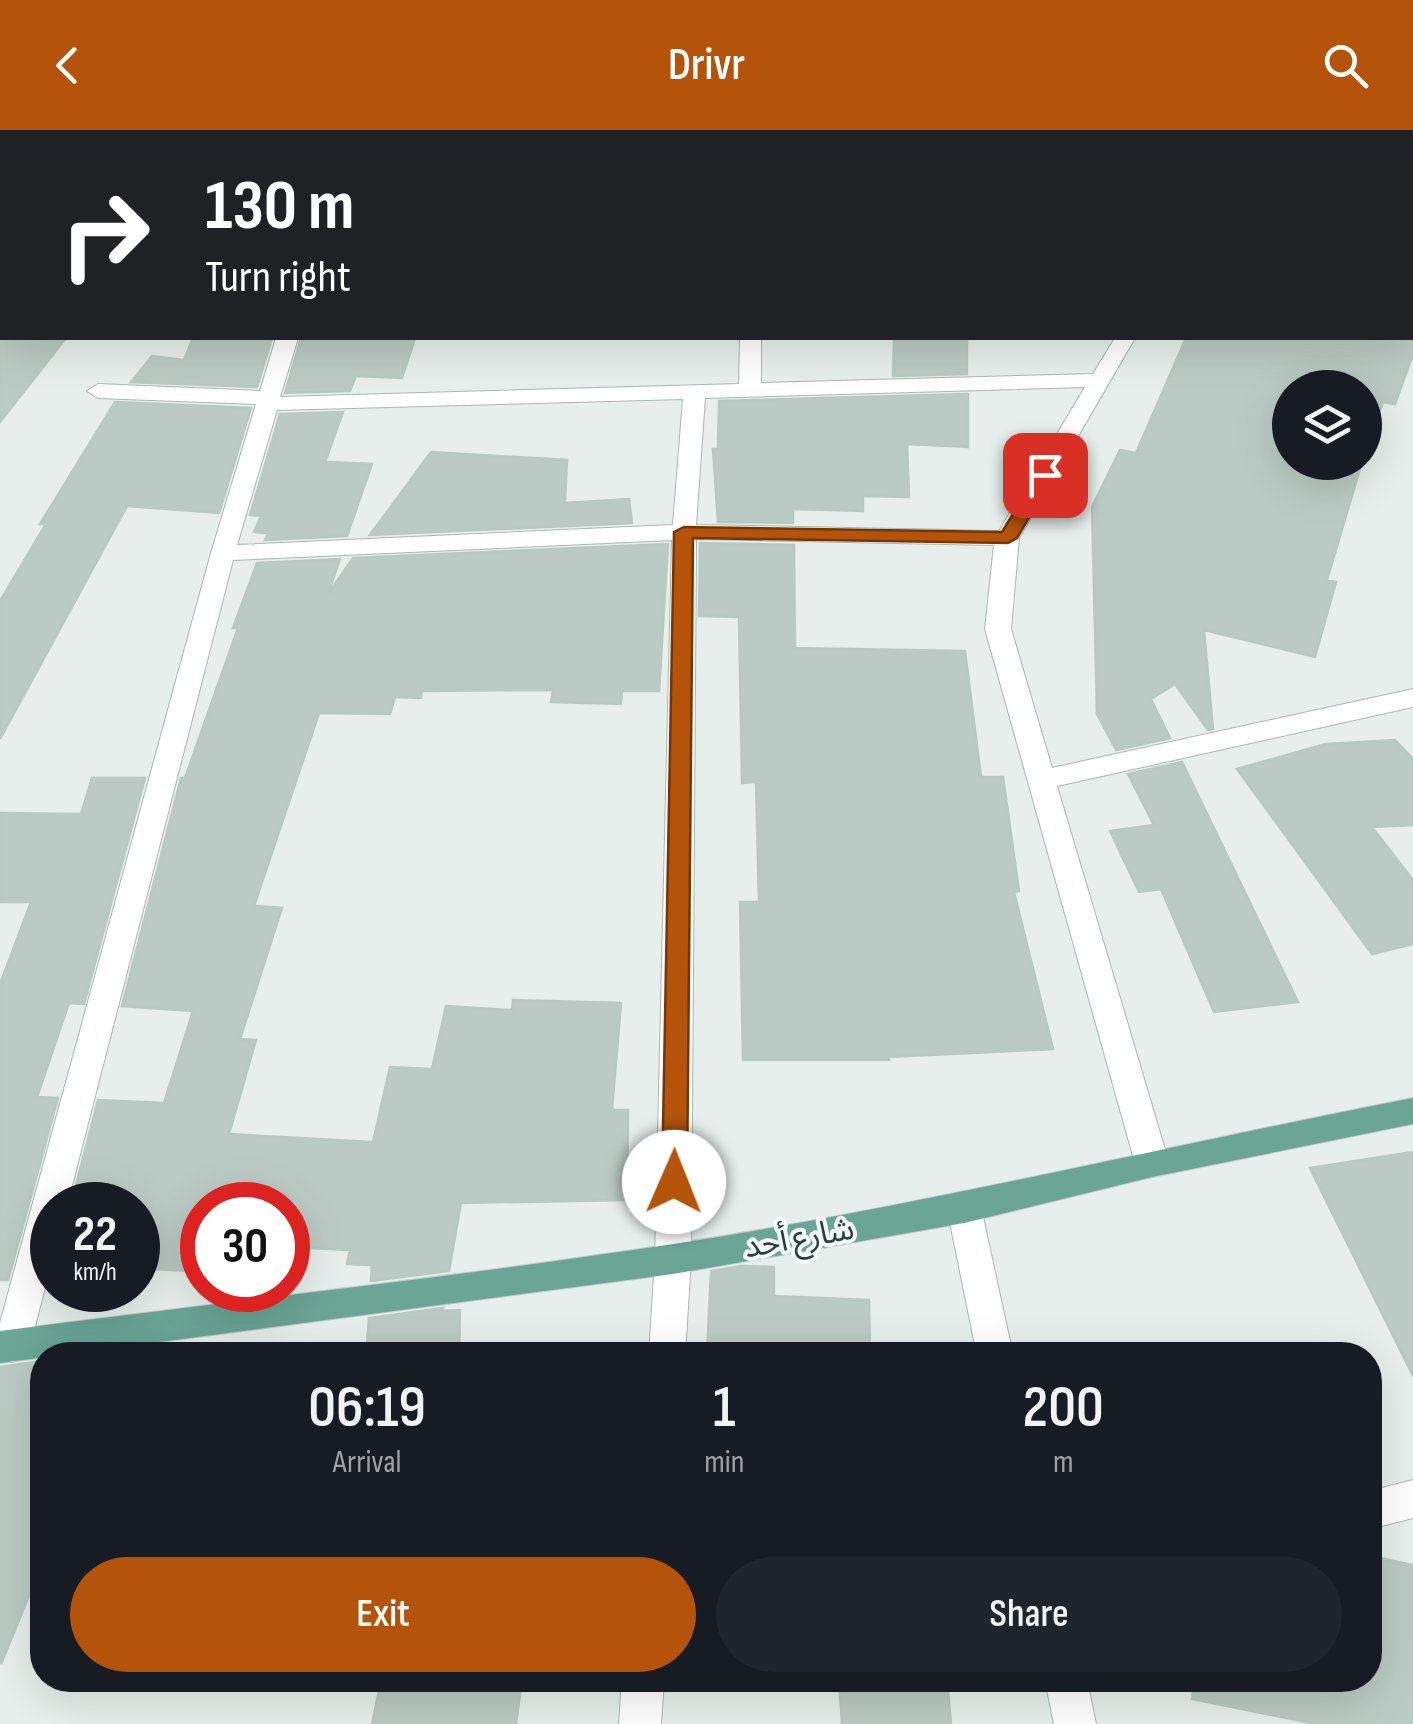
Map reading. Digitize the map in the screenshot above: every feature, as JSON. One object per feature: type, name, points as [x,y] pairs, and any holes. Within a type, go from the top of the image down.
[{"type":"main road","name":"شارع أحد","points":[[37,1342],[674,1259],[964,1208],[1152,1163],[1413,1111]]},
{"type":"street","points":[[6,1346],[223,553],[286,340]]},
{"type":"street","points":[[750,340],[750,391]]},
{"type":"street","points":[[1124,340],[1008,538],[998,629],[1152,1163]]},
{"type":"street","points":[[98,392],[268,401],[1102,380]]},
{"type":"street","points":[[667,1342],[674,1259],[684,532],[694,392]]},
{"type":"street","points":[[223,553],[684,532],[1008,538]]},
{"type":"street","points":[[1039,780],[1413,698]]},
{"type":"street","points":[[964,1208],[992,1342]]},
{"type":"street","points":[[1382,1507],[1413,1499]]},
{"type":"street","points":[[640,1724],[643,1692]]},
{"type":"street","points":[[1069,1692],[1076,1724]]},
{"type":"building","points":[[0,340],[64,340],[0,422]]},
{"type":"building","points":[[192,340],[271,340],[257,387],[131,382],[152,356],[184,360]]},
{"type":"building","points":[[300,340],[414,340],[402,378],[356,376],[350,391],[285,393]]},
{"type":"building","points":[[894,340],[967,340],[967,374],[893,376]]},
{"type":"building","points":[[1185,340],[1413,340],[1413,354],[1395,404],[1382,405],[1382,370],[1272,370],[1272,480],[1357,480],[1327,580],[1336,582],[1315,657],[1204,630],[1213,729],[1208,730],[1175,684],[1151,699],[1170,738],[1116,750],[1097,714],[1092,507],[1120,450],[1136,453]]},
{"type":"building","points":[[968,394],[968,447],[907,444],[909,497],[863,496],[863,511],[793,509],[793,523],[718,522],[713,449],[718,449],[719,401]]},
{"type":"building","points":[[115,402],[251,408],[219,513],[127,506],[0,739],[0,601],[46,524],[40,524]]},
{"type":"building","points":[[343,412],[325,462],[372,464],[347,536],[265,540],[268,533],[254,532],[261,516],[250,515],[280,414]]},
{"type":"building","points":[[431,452],[567,460],[565,503],[629,499],[632,523],[370,535]]},
{"type":"building","points":[[700,543],[794,545],[795,648],[965,651],[981,777],[1003,777],[1019,891],[1014,892],[1053,1049],[888,1057],[889,1060],[743,1060],[740,902],[759,902],[756,782],[742,783],[739,617],[699,616]]},
{"type":"building","points":[[668,544],[659,691],[622,691],[621,704],[551,702],[553,690],[422,691],[421,698],[395,697],[390,714],[319,713],[254,906],[282,908],[240,1039],[256,1040],[229,1134],[373,1142],[390,1067],[432,1069],[446,1006],[512,1010],[513,1000],[621,1003],[612,1110],[628,1110],[627,1200],[461,1203],[449,1271],[371,1281],[372,1265],[347,1264],[350,1250],[310,1248],[310,1182],[180,1182],[180,1271],[160,1269],[160,1182],[77,1182],[98,1100],[164,1103],[193,1011],[122,1006],[181,778],[185,778],[257,563],[340,559],[328,594],[353,558]]},
{"type":"building","points":[[1395,740],[1413,759],[1413,825],[1372,827],[1413,880],[1413,944],[1372,954],[1237,769],[1326,744]]},
{"type":"building","points":[[1182,762],[1298,1002],[1214,1012],[1161,889],[1139,892],[1110,831],[1154,825],[1128,774]]},
{"type":"building","points":[[92,778],[145,778],[84,1004],[69,1003],[37,1097],[58,1098],[35,1182],[30,1182],[30,1200],[8,1280],[0,1280],[0,984],[31,902],[0,902],[0,813],[81,814]]},
{"type":"building","points":[[1413,1152],[1413,1376],[1310,1168]]},
{"type":"building","points":[[742,1266],[774,1267],[774,1296],[869,1300],[870,1342],[708,1342],[711,1271]]},
{"type":"building","points":[[443,1308],[442,1311],[460,1310],[459,1342],[367,1342],[369,1318]]},
{"type":"building","points":[[30,1363],[30,1593],[1,1664],[0,1367]]},
{"type":"building","points":[[1382,1559],[1413,1565],[1413,1724],[1316,1724],[1192,1699],[1193,1692],[1382,1692]]},
{"type":"building","points":[[379,1692],[520,1692],[516,1724],[372,1724]]},
{"type":"building","points":[[840,1692],[948,1692],[951,1724],[842,1724]]},
{"type":"route","points":[[674,1182],[684,532],[1008,538],[1045,475]]}]
